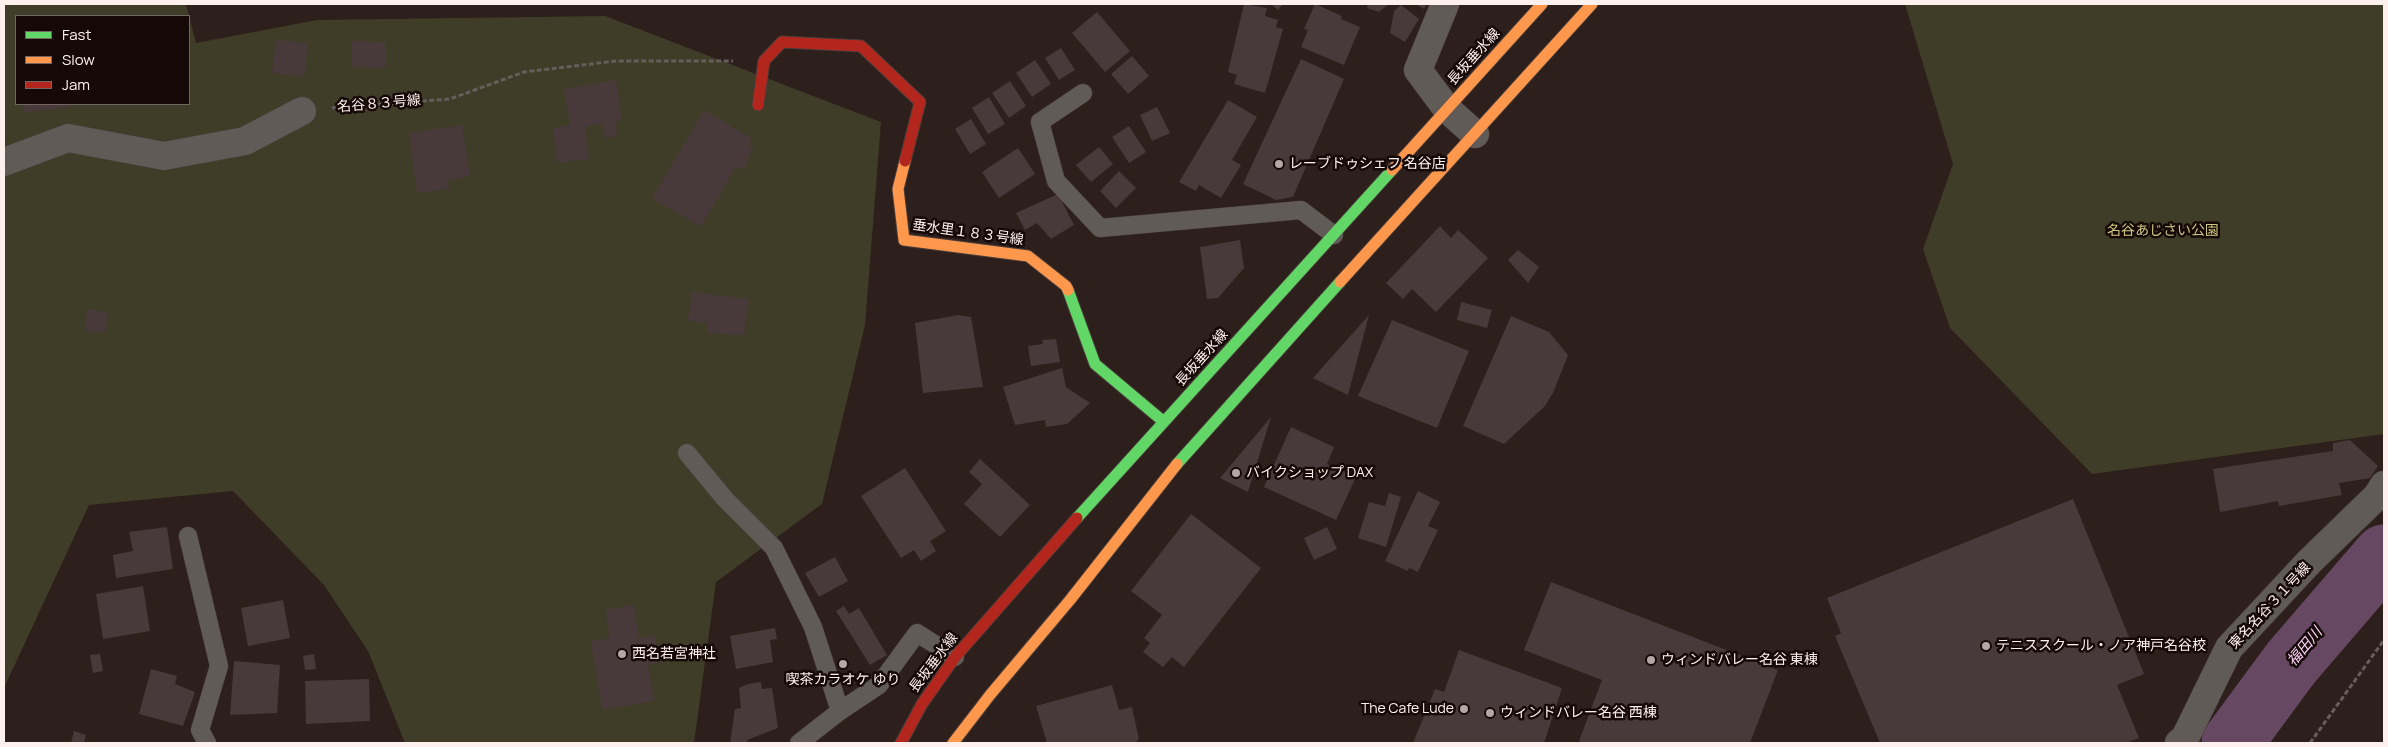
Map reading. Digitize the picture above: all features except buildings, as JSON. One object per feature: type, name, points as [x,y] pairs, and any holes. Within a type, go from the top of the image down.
[{"type":"main road","name":"長坂垂水線","points":[[901,743],[922,704],[955,657],[1164,422],[1542,4]]},
{"type":"main road","points":[[953,743],[990,695],[1076,592],[1191,446],[1592,4]]},
{"type":"main road","name":"垂水里１８３号線","points":[[764,61],[782,42],[861,46],[920,102],[898,189],[904,240],[1028,256],[1066,286],[1095,364],[1164,422]]},
{"type":"main road","points":[[758,105],[764,61]]},
{"type":"street","points":[[1445,4],[1418,70],[1447,109],[1475,134]]},
{"type":"street","points":[[4,162],[68,138],[164,156],[245,141],[302,111]]},
{"type":"street","name":"東名名谷３１号線","points":[[2179,743],[2185,738],[2229,648],[2310,562],[2377,496],[2384,485]]},
{"type":"lane","points":[[1083,93],[1040,122],[1056,181],[1100,228],[1301,210],[1334,235]]},
{"type":"lane","points":[[687,453],[725,499],[774,548],[812,627],[840,711]]},
{"type":"lane","points":[[188,536],[219,666],[200,730],[207,743]]},
{"type":"lane","points":[[799,743],[840,711],[879,685],[917,632],[955,657]]},
{"type":"path","name":"名谷８３号線","points":[[302,111],[450,99],[524,72],[616,61],[764,61]]},
{"type":"path","points":[[2310,743],[2384,640]]},
{"type":"green space","points":[[4,4],[186,4],[189,15],[15,15],[15,105],[190,105],[190,20],[196,43],[317,20],[605,16],[881,122],[865,325],[822,504],[716,582],[694,743],[405,743],[368,651],[324,585],[233,491],[89,505],[4,688]]},
{"type":"green space","name":"名谷あじさい公園","points":[[1905,4],[2384,4],[2384,434],[2092,474],[1950,328],[1923,249],[1953,164]]},
{"type":"waterway","name":"福田川","points":[[2232,743],[2291,663],[2384,555]]},
{"type":"traffic: fast","points":[[1077,518],[1392,170]]},
{"type":"traffic: fast","points":[[1177,464],[1340,282]]},
{"type":"traffic: fast","points":[[1068,290],[1095,364],[1164,422]]},
{"type":"traffic: slow","points":[[1392,170],[1542,4]]},
{"type":"traffic: slow","points":[[1340,282],[1592,4]]},
{"type":"traffic: slow","points":[[905,161],[898,189],[904,240],[1028,256],[1066,286],[1068,290]]},
{"type":"traffic: slow","points":[[953,743],[990,695],[1070,600],[1177,464]]},
{"type":"traffic: jam","points":[[758,105],[764,61],[782,42],[861,46],[920,102],[905,161]]},
{"type":"traffic: jam","points":[[901,743],[922,704],[955,657],[1077,518]]},
{"type":"place","name":"レーブドゥシェフ 名谷店","points":[[1279,164]]},
{"type":"place","name":"バイクショップ DAX","points":[[1236,473]]},
{"type":"place","name":"テニススクール・ノア神戸名谷校","points":[[1986,646]]},
{"type":"place","name":"西名若宮神社","points":[[622,654]]},
{"type":"place","name":"ウィンドバレー名谷 東棟","points":[[1651,660]]},
{"type":"place","name":"喫茶カラオケ ゆり","points":[[843,664]]},
{"type":"place","name":"The Cafe Lude","points":[[1464,709]]},
{"type":"place","name":"ウィンドバレー名谷 西棟","points":[[1490,713]]}]
